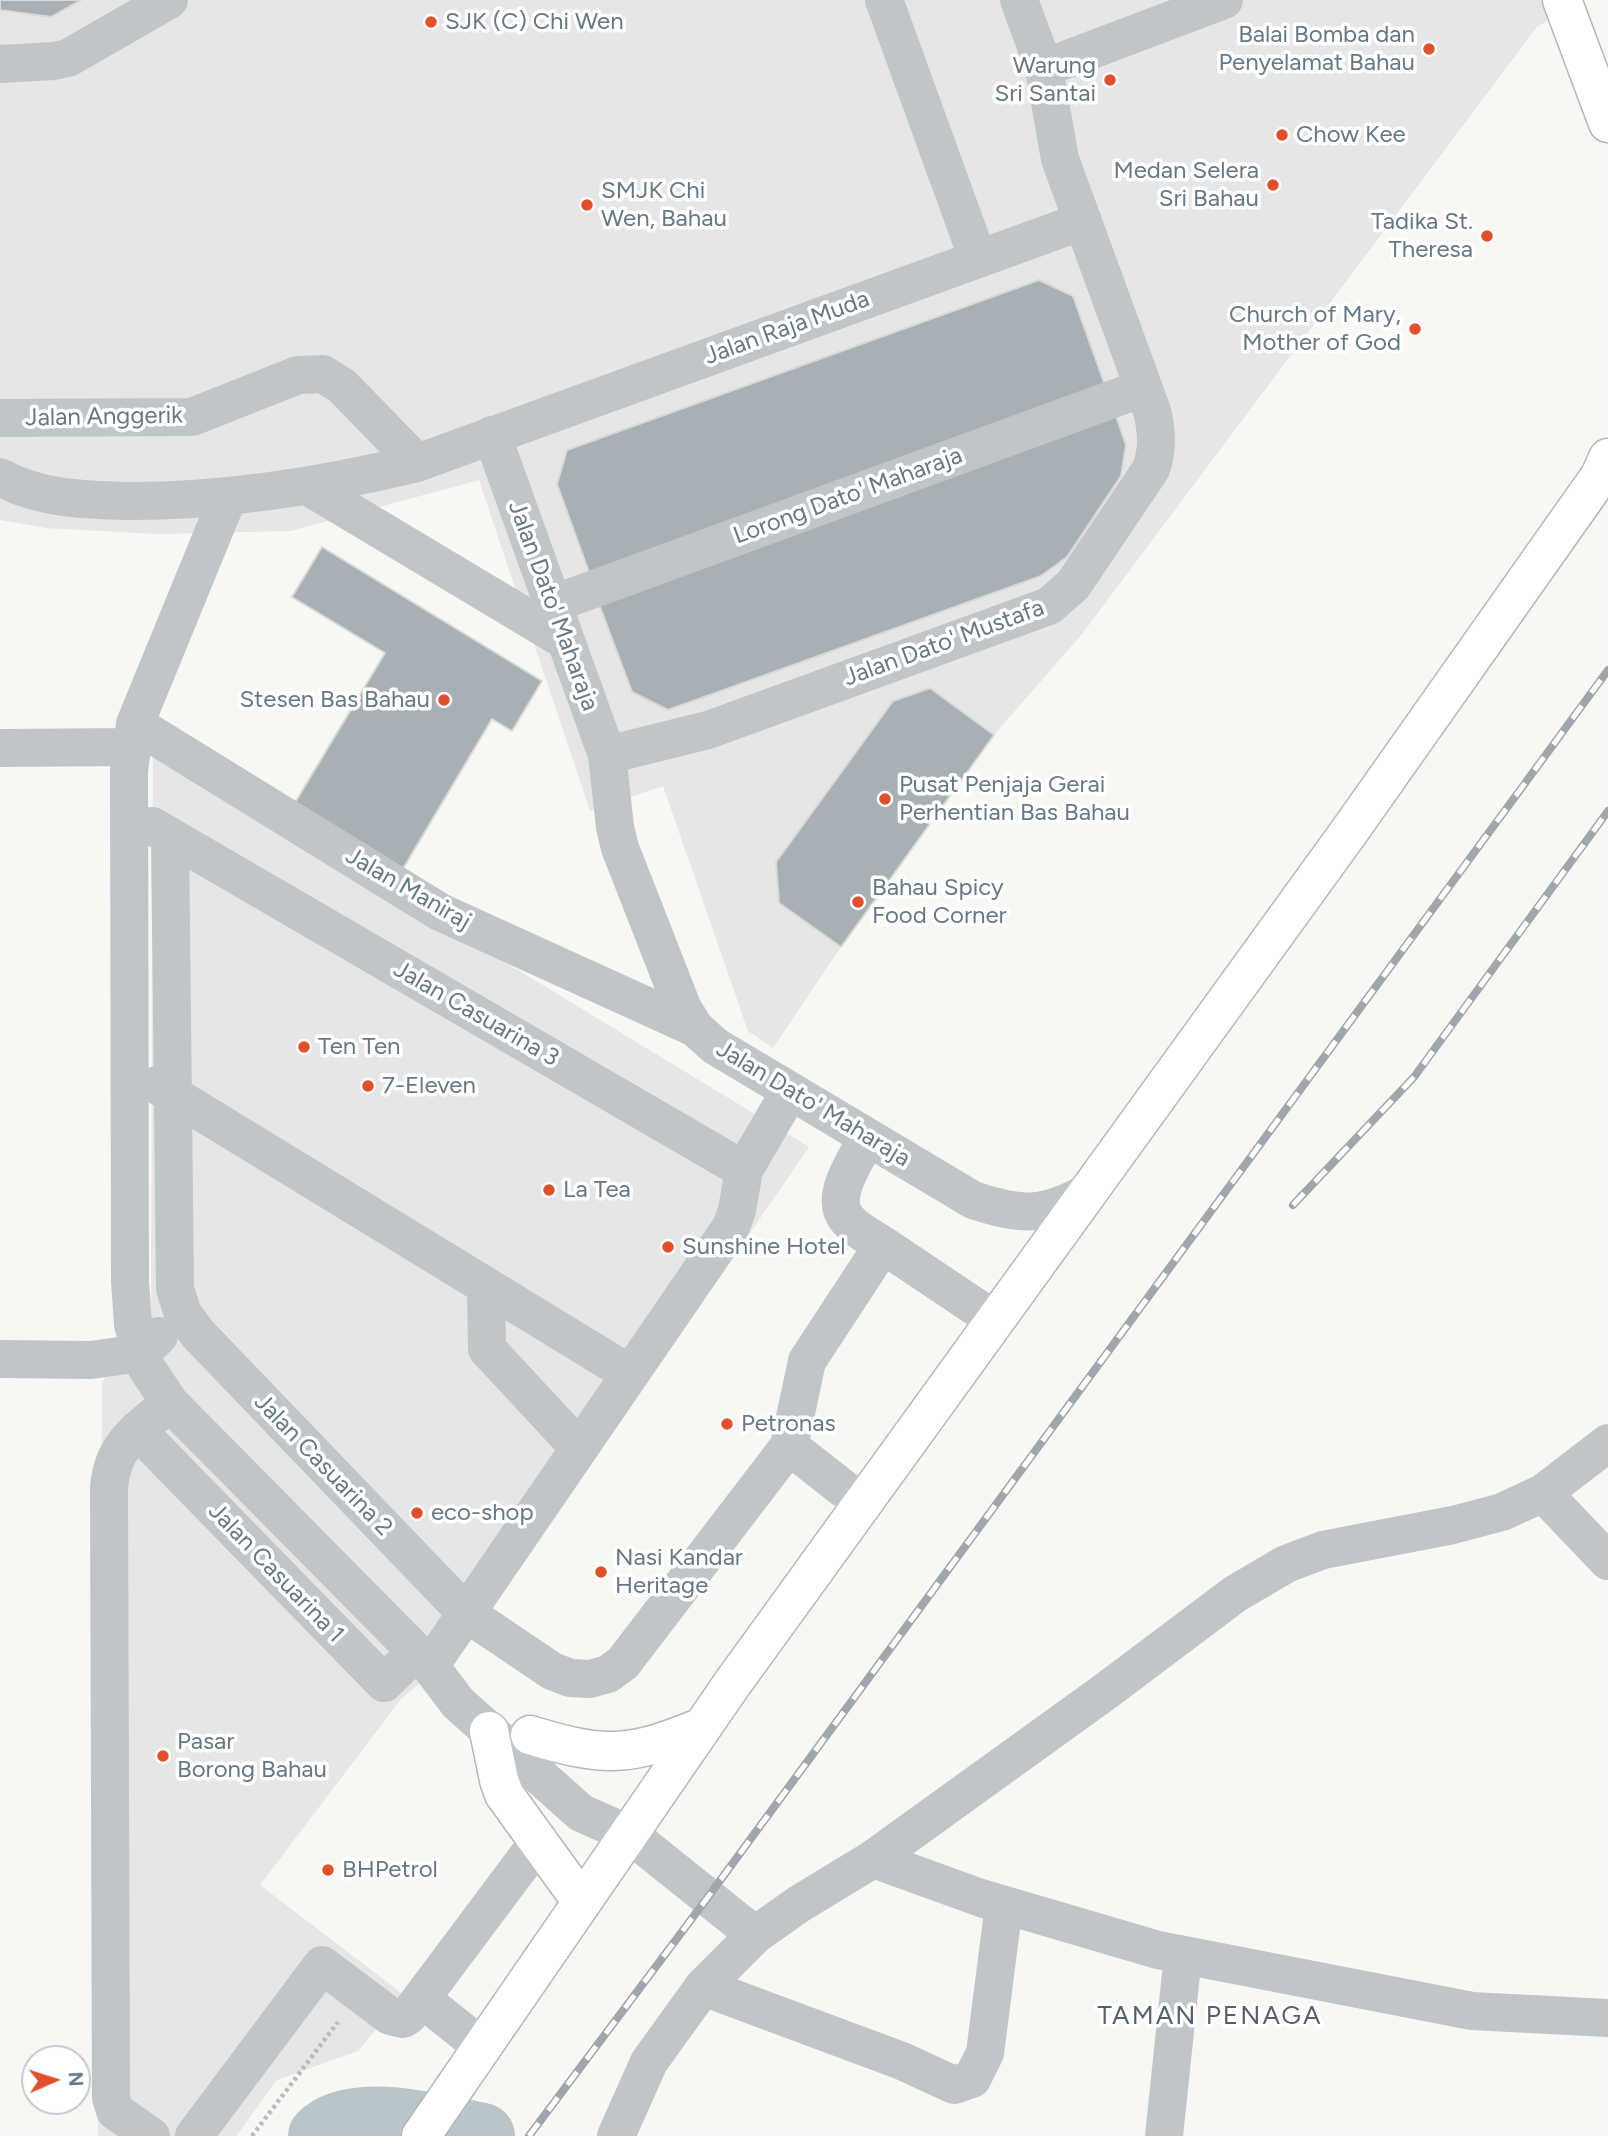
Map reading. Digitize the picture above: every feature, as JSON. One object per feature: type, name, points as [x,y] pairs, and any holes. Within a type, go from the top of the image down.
[{"type":"main road","points":[[1562,0],[1608,122]]},
{"type":"main road","points":[[421,2136],[702,1727],[1351,829],[1600,475],[1608,458]]},
{"type":"main road","points":[[530,1735],[575,1749],[605,1753],[639,1750],[702,1727]]},
{"type":"main road","points":[[489,1731],[504,1794],[582,1902]]},
{"type":"street","points":[[0,64],[68,58],[169,0]]},
{"type":"street","points":[[884,0],[978,259]]},
{"type":"street","name":"Jalan Dato' Mustafa","points":[[607,755],[708,730],[1049,606],[1073,585],[1151,469],[1156,455],[1156,427],[1060,159],[1044,68],[1019,0]]},
{"type":"street","points":[[1044,68],[1224,0]]},
{"type":"street","name":"Jalan Raja Muda","points":[[0,477],[35,491],[80,499],[167,501],[309,487],[350,480],[417,463],[1083,222]]},
{"type":"street","name":"Jalan Anggerik","points":[[0,418],[192,416],[299,375],[323,374],[342,386],[417,463]]},
{"type":"street","name":"Lorong Dato' Maharaja","points":[[553,604],[1143,388]]},
{"type":"street","name":"Jalan Dato' Maharaja","points":[[492,435],[607,755],[620,848],[683,1009],[695,1028],[715,1046],[972,1200],[1002,1209],[1033,1212],[1062,1206],[1088,1192]]},
{"type":"street","points":[[309,487],[566,641]]},
{"type":"street","points":[[228,496],[133,736],[130,812],[130,1281],[133,1325],[141,1353],[146,1367],[170,1403],[423,1659],[458,1703],[581,1813],[629,1834]]},
{"type":"street","points":[[0,748],[133,736]]},
{"type":"street","name":"Jalan Maniraj","points":[[133,736],[440,912],[695,1028]]},
{"type":"street","name":"Jalan Casuarina 3","points":[[130,812],[744,1170]]},
{"type":"street","points":[[0,1359],[91,1360],[141,1353],[183,1314],[175,1289],[170,836]]},
{"type":"street","points":[[131,1069],[630,1374]]},
{"type":"street","points":[[423,1659],[466,1613],[731,1227],[744,1170],[790,1091]]},
{"type":"street","points":[[867,1138],[844,1186],[841,1206],[844,1215],[883,1245],[995,1320]]},
{"type":"street","points":[[863,1504],[789,1446],[807,1361],[883,1245]]},
{"type":"street","points":[[486,1286],[486,1349],[579,1448]]},
{"type":"street","name":"Jalan Casuarina 2","points":[[183,1314],[198,1334],[466,1613],[552,1671],[570,1678],[590,1679],[608,1674],[623,1662],[789,1446]]},
{"type":"street","points":[[150,2136],[115,2111],[111,2098],[109,1488],[115,1459],[122,1446],[136,1430],[170,1403]]},
{"type":"street","name":"Jalan Casuarina 1","points":[[136,1430],[384,1683],[423,1659]]},
{"type":"street","points":[[616,2136],[649,2062],[703,1987],[755,1935],[799,1904],[873,1859],[1235,1594],[1286,1564],[1323,1550],[1502,1512],[1543,1493],[1608,1443]]},
{"type":"street","points":[[1543,1493],[1608,1561]]},
{"type":"street","points":[[423,1659],[471,1685],[598,1792],[629,1834],[755,1935]]},
{"type":"street","points":[[194,2136],[322,1965],[396,2019],[408,2017],[539,1841]]},
{"type":"street","points":[[873,1859],[1004,1905],[1158,1950],[1472,2011],[1608,2018]]},
{"type":"street","points":[[703,1987],[902,2061],[954,2085],[972,2079],[985,2053],[1004,1905]]},
{"type":"street","points":[[1164,2136],[1183,1955]]},
{"type":"street","points":[[422,1999],[477,2055]]},
{"type":"path","points":[[253,2136],[360,1994]]},
{"type":"shaded area","points":[[0,0],[1577,0],[1536,28],[1082,634],[994,735],[841,947],[773,1048],[748,1031],[663,786],[590,811],[479,480],[291,531],[156,534],[46,528],[0,520]]},
{"type":"shaded area","points":[[153,748],[809,1147],[470,1641],[401,1699],[260,1885],[404,1995],[358,2051],[277,2080],[236,2136],[98,2136],[102,1382],[151,1314]]},
{"type":"building","points":[[0,0],[81,0],[51,17],[0,10]]},
{"type":"building","points":[[1039,280],[1073,296],[1106,388],[590,575],[557,484],[567,450]]},
{"type":"building","points":[[1115,413],[1126,445],[1121,476],[1067,557],[1041,576],[668,710],[632,692],[599,604]]},
{"type":"building","name":"Stesen Bas Bahau","points":[[322,547],[542,681],[512,731],[492,719],[401,872],[293,806],[385,653],[292,597]]},
{"type":"building","name":"Pusat Penjaja Gerai Perhentian Bas Bahau","points":[[930,688],[994,735],[841,947],[779,903],[776,862],[893,701]]},
{"type":"waterway","points":[[321,2136],[336,2126],[375,2119],[421,2124],[482,2136]]},
{"type":"railway","points":[[529,2136],[708,1897],[1608,670]]},
{"type":"railway","points":[[1293,1205],[1414,1077],[1608,811]]},
{"type":"place","name":"SJK (C) Chi Wen","points":[[431,22]]},
{"type":"place","name":"Balai Bomba dan Penyelamat Bahau","points":[[1429,49]]},
{"type":"place","name":"Warung Sri Santai","points":[[1110,80]]},
{"type":"place","name":"Chow Kee","points":[[1282,135]]},
{"type":"place","name":"Medan Selera Sri Bahau","points":[[1273,185]]},
{"type":"place","name":"SMJK Chi Wen, Bahau","points":[[587,205]]},
{"type":"place","name":"Tadika St. Theresa","points":[[1487,236]]},
{"type":"place","name":"Church of Mary, Mother of God","points":[[1415,329]]},
{"type":"place","name":"Stesen Bas Bahau","points":[[444,700]]},
{"type":"place","name":"Pusat Penjaja Gerai Perhentian Bas Bahau","points":[[885,799]]},
{"type":"place","name":"Bahau Spicy Food Corner","points":[[858,902]]},
{"type":"place","name":"Ten Ten","points":[[304,1047]]},
{"type":"place","name":"7-Eleven","points":[[368,1086]]},
{"type":"place","name":"La Tea","points":[[549,1190]]},
{"type":"place","name":"Sunshine Hotel","points":[[668,1247]]},
{"type":"place","name":"Petronas","points":[[727,1424]]},
{"type":"place","name":"eco-shop","points":[[417,1513]]},
{"type":"place","name":"Nasi Kandar Heritage","points":[[601,1572]]},
{"type":"place","name":"Pasar Borong Bahau","points":[[163,1756]]},
{"type":"place","name":"BHPetrol","points":[[328,1870]]},
{"type":"district","name":"TAMAN PENAGA","points":[[1210,2016]]}]
